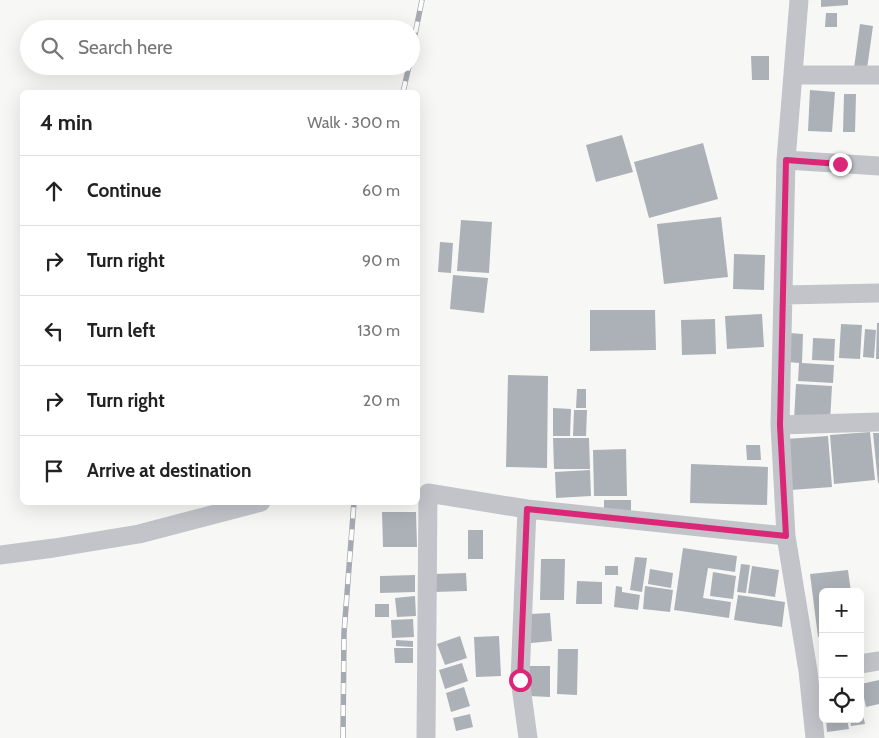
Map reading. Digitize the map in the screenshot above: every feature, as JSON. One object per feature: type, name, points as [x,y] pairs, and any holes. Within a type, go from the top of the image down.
[{"type":"street","points":[[799,0],[786,160],[780,425],[786,536],[816,670],[814,738]]},
{"type":"street","points":[[793,75],[879,75]]},
{"type":"street","points":[[786,160],[879,166]]},
{"type":"street","points":[[784,295],[879,293]]},
{"type":"street","points":[[780,425],[879,422]]},
{"type":"street","points":[[426,738],[423,493],[527,509],[786,536]]},
{"type":"street","points":[[0,555],[139,534],[250,505]]},
{"type":"street","points":[[527,509],[520,680],[528,738]]},
{"type":"street","points":[[864,663],[879,661]]},
{"type":"building","points":[[821,0],[848,0],[848,5],[821,7]]},
{"type":"building","points":[[826,13],[837,13],[837,27],[825,27]]},
{"type":"building","points":[[860,24],[873,26],[867,69],[854,68]]},
{"type":"building","points":[[751,56],[769,56],[769,80],[752,80]]},
{"type":"building","points":[[810,90],[835,92],[832,132],[808,131]]},
{"type":"building","points":[[844,94],[856,94],[855,132],[843,132]]},
{"type":"building","points":[[622,135],[633,172],[596,182],[586,145]]},
{"type":"building","points":[[703,143],[718,199],[649,218],[634,162]]},
{"type":"building","points":[[721,217],[728,277],[664,284],[657,224]]},
{"type":"building","points":[[461,220],[492,222],[489,273],[457,271]]},
{"type":"building","points":[[440,242],[453,243],[451,273],[438,272]]},
{"type":"building","points":[[734,254],[765,255],[764,290],[733,289]]},
{"type":"building","points":[[453,275],[488,278],[484,313],[450,309]]},
{"type":"building","points":[[590,310],[655,310],[656,350],[590,351]]},
{"type":"building","points":[[762,314],[764,347],[727,349],[725,316]]},
{"type":"building","points":[[715,319],[716,354],[682,355],[681,320]]},
{"type":"building","points":[[877,323],[879,323],[879,359],[876,359]]},
{"type":"building","points":[[841,324],[862,325],[860,359],[839,358]]},
{"type":"building","points":[[865,329],[876,330],[874,358],[863,357]]},
{"type":"building","points":[[790,333],[803,334],[802,363],[834,365],[833,383],[798,381],[799,363],[788,362]]},
{"type":"building","points":[[813,338],[835,339],[834,361],[812,360]]},
{"type":"building","points":[[508,375],[548,376],[547,468],[506,467]]},
{"type":"building","points":[[796,384],[832,386],[830,422],[794,420]]},
{"type":"building","points":[[577,389],[586,389],[586,408],[576,408]]},
{"type":"building","points":[[553,408],[571,409],[570,436],[553,436]]},
{"type":"building","points":[[574,410],[587,410],[586,436],[573,436]]},
{"type":"building","points":[[870,432],[875,480],[834,484],[830,435]]},
{"type":"building","points":[[873,433],[879,433],[879,483],[878,483]]},
{"type":"building","points":[[828,436],[832,487],[791,490],[786,439]]},
{"type":"building","points":[[553,438],[589,438],[590,469],[554,469]]},
{"type":"building","points":[[746,445],[760,445],[761,460],[747,460]]},
{"type":"building","points":[[626,449],[627,496],[594,496],[593,450]]},
{"type":"building","points":[[691,464],[768,467],[767,505],[690,503]]},
{"type":"building","points":[[590,470],[591,496],[556,498],[555,472]]},
{"type":"building","points":[[604,500],[631,500],[631,511],[604,512]]},
{"type":"building","points":[[382,512],[416,512],[417,547],[383,547]]},
{"type":"building","points":[[468,530],[483,530],[483,559],[468,559]]},
{"type":"building","points":[[683,548],[737,556],[735,572],[708,568],[703,598],[731,602],[729,618],[674,610]]},
{"type":"building","points":[[635,557],[647,558],[642,592],[630,590]]},
{"type":"building","points":[[541,559],[565,559],[564,600],[540,600]]},
{"type":"building","points":[[741,564],[750,565],[746,593],[737,592]]},
{"type":"building","points":[[605,566],[618,566],[618,575],[605,575]]},
{"type":"building","points":[[752,566],[779,570],[775,597],[748,593]]},
{"type":"building","points":[[650,569],[673,573],[671,588],[648,584]]},
{"type":"building","points":[[848,570],[850,588],[819,588],[818,637],[810,574]]},
{"type":"building","points":[[713,572],[736,576],[733,599],[710,596]]},
{"type":"building","points":[[466,573],[467,591],[434,592],[433,574]]},
{"type":"building","points":[[415,575],[415,592],[380,593],[380,576]]},
{"type":"building","points":[[577,581],[602,582],[602,604],[576,604]]},
{"type":"building","points":[[616,586],[622,587],[622,592],[640,595],[638,610],[614,607]]},
{"type":"building","points":[[645,586],[673,590],[670,612],[643,609]]},
{"type":"building","points":[[738,595],[785,602],[782,627],[734,620]]},
{"type":"building","points":[[415,596],[416,616],[397,617],[395,598]]},
{"type":"building","points":[[375,604],[389,604],[389,617],[375,617]]},
{"type":"building","points":[[550,613],[552,641],[531,643],[529,614]]},
{"type":"building","points":[[413,619],[414,637],[392,638],[391,620]]},
{"type":"building","points":[[460,636],[467,658],[445,665],[437,644]]},
{"type":"building","points":[[499,636],[501,676],[476,677],[474,637]]},
{"type":"building","points":[[396,640],[413,641],[413,647],[396,646]]},
{"type":"building","points":[[394,648],[413,648],[413,663],[395,663]]},
{"type":"building","points":[[558,649],[578,649],[577,695],[557,694]]},
{"type":"building","points":[[462,663],[468,681],[445,689],[439,670]]},
{"type":"building","points":[[529,666],[550,666],[550,697],[529,696]]},
{"type":"building","points":[[879,680],[879,704],[866,707],[864,683]]},
{"type":"building","points":[[464,687],[470,706],[451,712],[446,693]]},
{"type":"building","points":[[470,714],[473,727],[456,731],[453,718]]},
{"type":"building","points":[[864,719],[865,724],[851,726],[851,723],[864,723]]},
{"type":"building","points":[[826,723],[848,723],[849,729],[827,732]]},
{"type":"railway","points":[[418,20],[422,0]]},
{"type":"railway","points":[[403,90],[407,75]]},
{"type":"railway","points":[[343,738],[344,633],[354,505]]},
{"type":"route","points":[[520,680],[527,509],[786,536],[780,425],[786,160],[840,164]]}]
